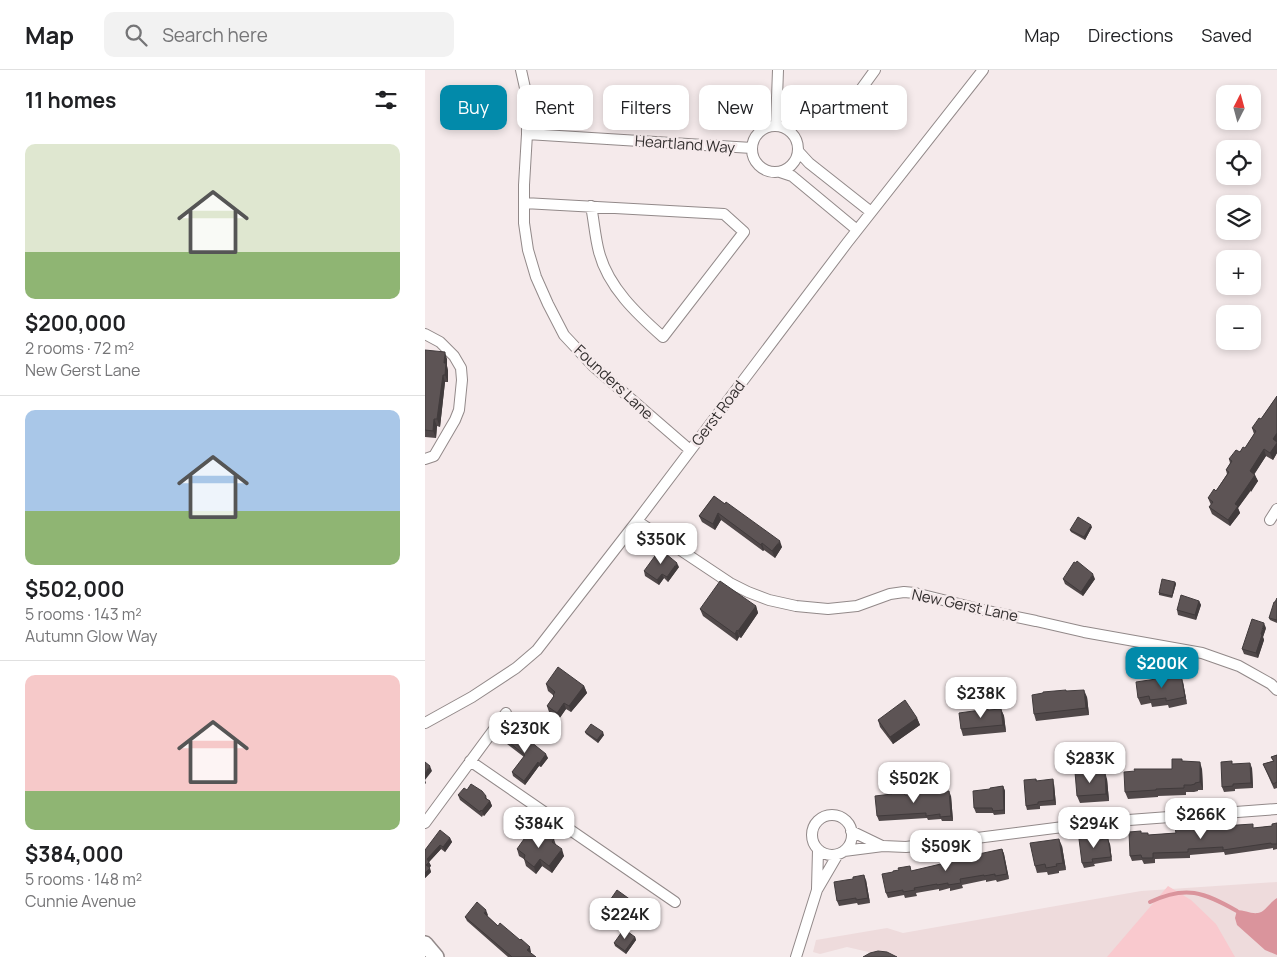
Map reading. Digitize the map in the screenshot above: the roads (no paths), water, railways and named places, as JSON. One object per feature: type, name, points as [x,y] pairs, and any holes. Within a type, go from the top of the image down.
[{"type":"street","name":"Founders Lane","points":[[521,70],[527,97],[524,223],[536,277],[548,304],[564,335],[593,366],[690,450]]},
{"type":"street","points":[[778,70],[776,126],[790,132],[795,137],[798,151],[792,164],[780,172]]},
{"type":"street","points":[[864,85],[875,70]]},
{"type":"street","name":"Gerst Road","points":[[425,724],[516,668],[537,650],[857,230],[983,70]]},
{"type":"street","name":"Heartland Way","points":[[776,126],[761,130],[752,144],[754,159],[759,166],[765,170],[792,176],[857,230]]},
{"type":"street","name":"Heartland Way","points":[[527,134],[752,148]]},
{"type":"street","points":[[798,151],[809,163],[871,212]]},
{"type":"street","points":[[524,203],[591,206],[724,214],[745,232],[663,337],[639,315],[609,279],[599,253],[591,206]]},
{"type":"street","points":[[425,334],[440,342],[454,356],[461,368],[462,380],[459,410],[455,420],[433,456],[425,459]]},
{"type":"street","points":[[1270,520],[1277,509]]},
{"type":"street","name":"New Gerst Lane","points":[[637,521],[730,583],[769,600],[828,610],[857,606],[890,594],[915,593],[1084,632],[1202,653],[1239,666],[1271,684],[1277,690]]},
{"type":"street","points":[[425,823],[505,713]]},
{"type":"street","points":[[470,761],[675,902]]},
{"type":"street","points":[[796,957],[817,890],[841,852],[851,842],[851,830],[844,820],[839,817],[827,816],[817,822],[812,833],[814,845],[818,850],[827,855],[841,852],[883,846],[906,847],[1112,821],[1277,809]]},
{"type":"street","points":[[851,830],[883,846]]},
{"type":"street","points":[[817,890],[818,850]]},
{"type":"street","points":[[425,944],[436,957]]},
{"type":"waterway","points":[[1150,902],[1174,894],[1194,893],[1214,899],[1237,911]]}]
